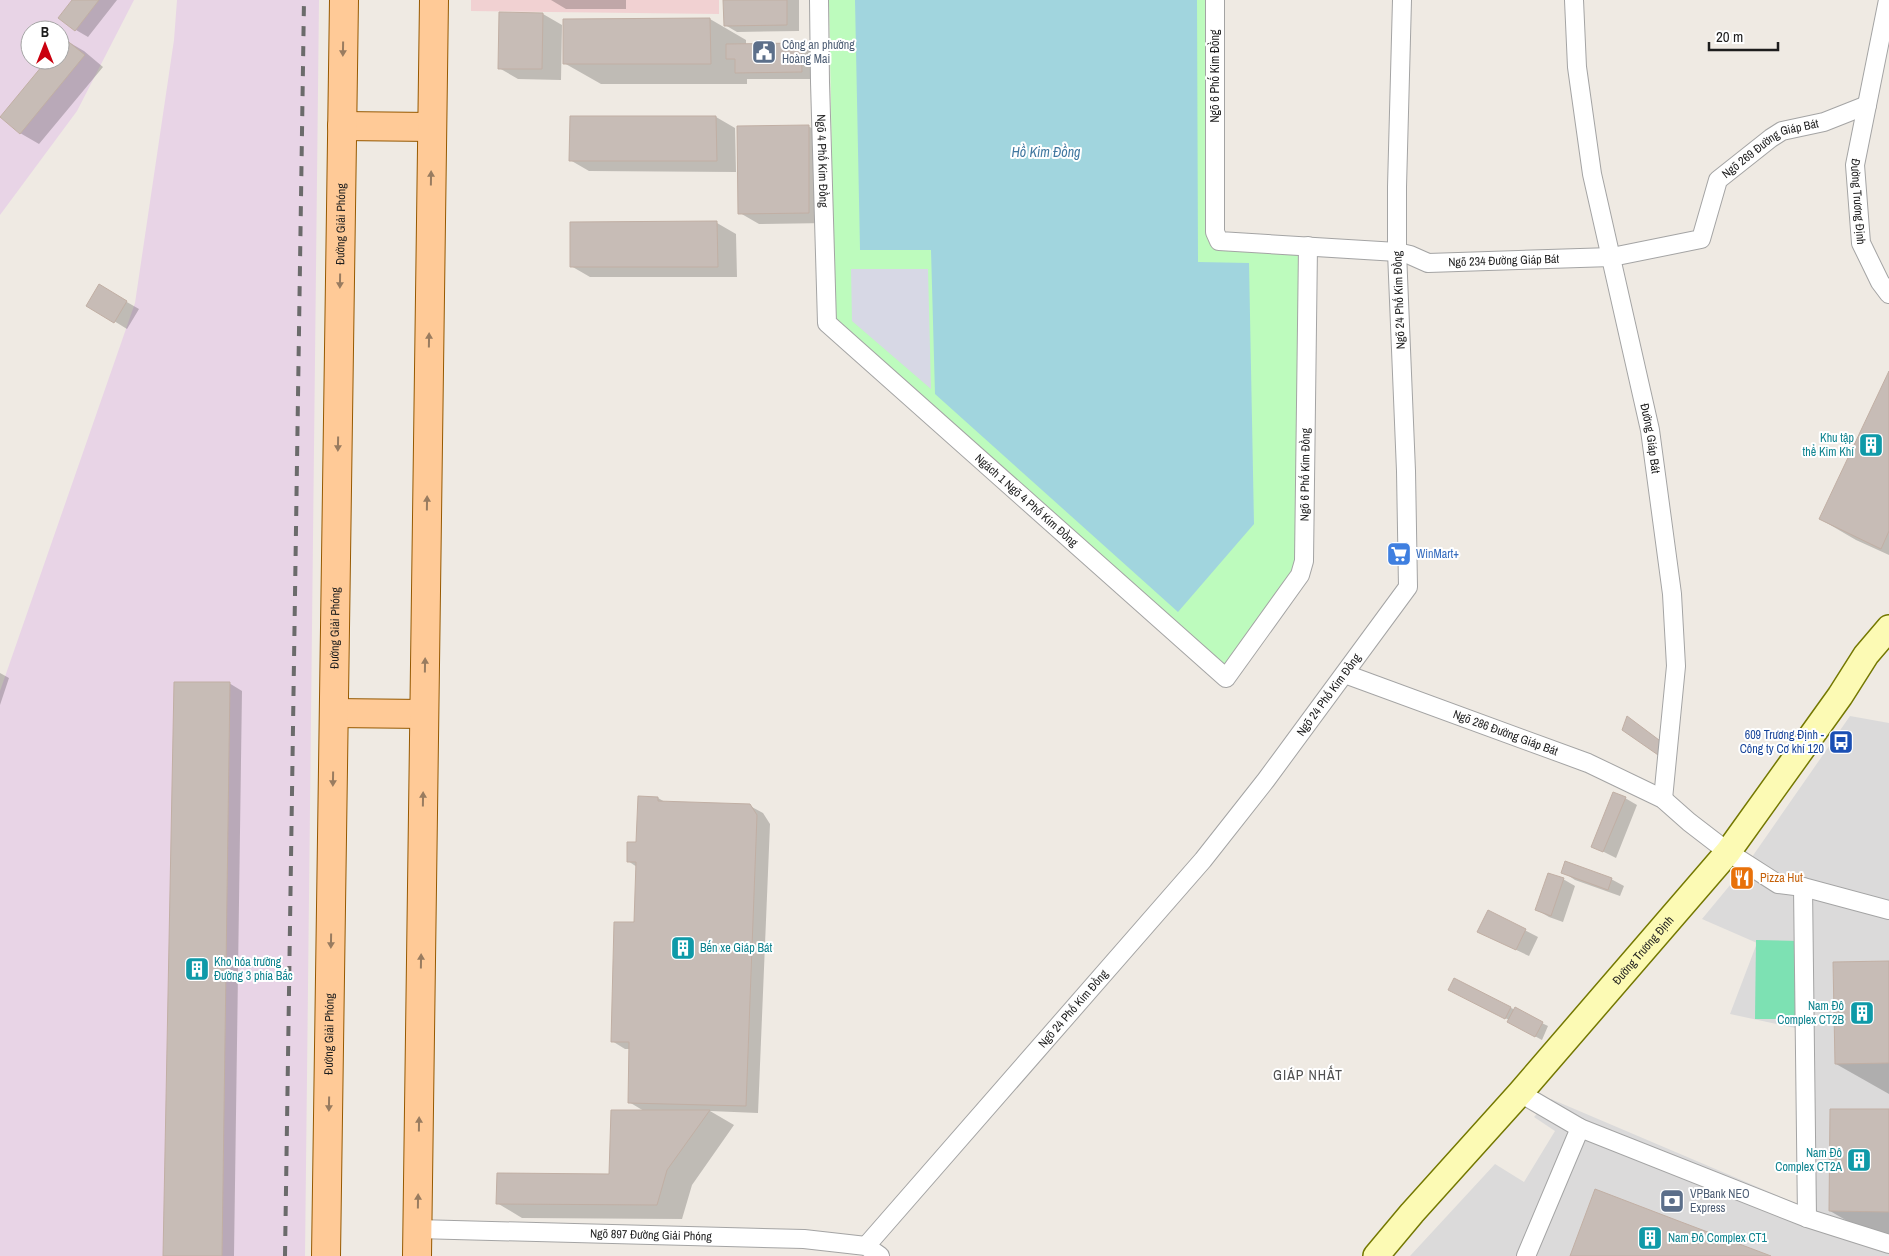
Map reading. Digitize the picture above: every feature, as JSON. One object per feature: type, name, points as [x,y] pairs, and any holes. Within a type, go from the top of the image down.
[{"type":"main road","name":"Đường Giải Phóng","points":[[326,1256],[344,0]]},
{"type":"main road","points":[[417,1256],[434,0]]},
{"type":"main road","points":[[342,126],[432,126]]},
{"type":"main road","name":"Đường Trương Định","points":[[1376,1256],[1412,1213],[1520,1094],[1728,852],[1840,696],[1866,655],[1889,628]]},
{"type":"main road","points":[[334,722],[424,722]]},
{"type":"street","name":"Ngõ 4 Phố Kim Đồng","points":[[819,0],[827,323]]},
{"type":"street","name":"Ngõ 6 Phố Kim Đồng","points":[[1215,0],[1215,232],[1220,241],[1396,252]]},
{"type":"street","name":"Ngõ 24 Phố Kim Đồng","points":[[873,1251],[1203,860],[1266,780],[1408,587],[1406,471],[1396,252],[1396,187],[1402,0]]},
{"type":"street","name":"Đường Giáp Bát","points":[[1574,0],[1577,67],[1592,174],[1650,430],[1672,594],[1676,666],[1663,799]]},
{"type":"street","points":[[1867,105],[1888,0]]},
{"type":"street","name":"Ngõ 269 Đường Giáp Bát","points":[[1612,257],[1701,239],[1718,180],[1770,138],[1782,131],[1824,122],[1867,105]]},
{"type":"street","name":"Đường Trương Định","points":[[1867,105],[1855,164],[1861,243],[1880,282],[1889,294]]},
{"type":"street","name":"Ngõ 6 Phố Kim Đồng","points":[[1226,678],[1300,575],[1304,561],[1308,246]]},
{"type":"street","name":"Ngõ 234 Đường Giáp Bát","points":[[1396,252],[1410,255],[1428,263],[1612,257]]},
{"type":"street","name":"Ngách 1 Ngõ 4 Phố Kim Đồng","points":[[827,323],[1226,678]]},
{"type":"street","name":"Ngõ 286 Đường Giáp Bát","points":[[1345,674],[1588,763],[1663,799]]},
{"type":"street","points":[[1663,799],[1728,852],[1778,884],[1803,887],[1889,910]]},
{"type":"street","points":[[1803,887],[1807,1218]]},
{"type":"street","points":[[1520,1094],[1580,1128],[1807,1218],[1889,1244]]},
{"type":"street","points":[[1526,1256],[1580,1128]]},
{"type":"street","name":"Ngõ 897 Đường Giải Phóng","points":[[417,1229],[804,1239],[873,1251]]},
{"type":"shaded area","points":[[0,0],[134,0],[77,111],[0,215]]},
{"type":"shaded area","points":[[177,0],[319,0],[305,1256],[0,1256],[0,691],[135,303],[174,40]]},
{"type":"shaded area","points":[[471,0],[719,0],[719,14],[471,11]]},
{"type":"shaded area","points":[[851,269],[928,269],[931,389],[852,321]]},
{"type":"shaded area","points":[[1850,716],[1889,723],[1889,1256],[1410,1256],[1495,1164],[1524,1182],[1555,1131],[1534,1117],[1551,1099],[1800,1205],[1800,1029],[1730,1014],[1757,943],[1702,919],[1745,867]]},
{"type":"green space","name":"Hồ Kim Đồng","points":[[829,0],[1209,0],[1209,237],[1302,253],[1297,562],[1293,573],[1224,669],[835,320]]},
{"type":"green space","points":[[1756,940],[1800,941],[1798,1019],[1755,1019]]},
{"type":"water","name":"Hồ Kim Đồng","points":[[855,0],[1197,0],[1198,262],[1249,263],[1254,524],[1178,612],[935,394],[931,250],[860,250]]},
{"type":"building","points":[[72,0],[99,0],[75,31],[70,27],[70,20],[61,20],[58,18]]},
{"type":"building","points":[[723,0],[787,0],[787,25],[724,26]]},
{"type":"building","points":[[499,12],[543,13],[542,69],[498,69]]},
{"type":"building","points":[[710,18],[711,64],[563,64],[563,19]]},
{"type":"building","points":[[70,43],[85,55],[20,134],[0,117],[39,70],[70,70]]},
{"type":"building","name":"Công an phường Hoàng Mai","points":[[801,43],[802,72],[735,73],[735,59],[726,59],[726,44]]},
{"type":"building","points":[[570,116],[716,116],[717,161],[569,161]]},
{"type":"building","points":[[809,125],[809,213],[738,214],[737,126]]},
{"type":"building","points":[[717,221],[718,267],[570,267],[570,222]]},
{"type":"building","points":[[99,284],[127,301],[114,323],[86,306]]},
{"type":"building","name":"Khu tập thể Kim Khí","points":[[1889,371],[1889,531],[1881,549],[1819,519]]},
{"type":"building","name":"Kho hóa trường Đường 3 phía Bắc","points":[[174,682],[230,682],[222,1256],[163,1256]]},
{"type":"building","points":[[1627,716],[1663,743],[1661,757],[1622,730]]},
{"type":"building","points":[[1613,792],[1626,797],[1603,852],[1591,847]]},
{"type":"building","name":"Bến xe Giáp Bát","points":[[638,796],[658,797],[658,801],[750,804],[757,815],[746,1106],[628,1103],[629,1042],[611,1042],[614,922],[634,922],[636,862],[627,862],[627,842],[636,842]]},
{"type":"building","points":[[1565,861],[1612,878],[1608,890],[1561,873]]},
{"type":"building","points":[[1548,873],[1564,878],[1551,916],[1535,910]]},
{"type":"building","points":[[1488,910],[1526,929],[1516,950],[1477,932]]},
{"type":"building","name":"Nam Đô Complex CT2B","points":[[1889,961],[1889,1063],[1835,1064],[1833,962]]},
{"type":"building","points":[[1454,978],[1511,1007],[1505,1019],[1448,990]]},
{"type":"building","points":[[1515,1007],[1543,1022],[1535,1037],[1507,1022]]},
{"type":"building","name":"Nam Đô Complex CT2A","points":[[1830,1109],[1889,1109],[1889,1212],[1829,1211]]},
{"type":"building","points":[[611,1110],[710,1110],[667,1170],[657,1205],[496,1204],[497,1173],[609,1174]]},
{"type":"building","name":"Nam Đô Complex CT1","points":[[1595,1189],[1676,1220],[1771,1256],[1570,1256]]},
{"type":"railway","points":[[285,1256],[304,0]]},
{"type":"place","name":"Công an phường Hoàng Mai","points":[[764,52]]},
{"type":"place","name":"Khu tập thể Kim Khí","points":[[1871,445]]},
{"type":"place","name":"WinMart+","points":[[1399,554]]},
{"type":"place","name":"609 Trương Định - Công ty Cơ khí 120","points":[[1841,742]]},
{"type":"place","name":"Pizza Hut","points":[[1742,878]]},
{"type":"place","name":"Bến xe Giáp Bát","points":[[683,948]]},
{"type":"place","name":"Kho hóa trường Đường 3 phía Bắc","points":[[197,969]]},
{"type":"place","name":"Nam Đô Complex CT2B","points":[[1862,1013]]},
{"type":"place","name":"Nam Đô Complex CT2A","points":[[1859,1160]]},
{"type":"place","name":"VPBank NEO Express","points":[[1672,1201]]},
{"type":"place","name":"Nam Đô Complex CT1","points":[[1650,1238]]},
{"type":"district","name":"GIÁP NHẤT","points":[[1308,1075]]}]
